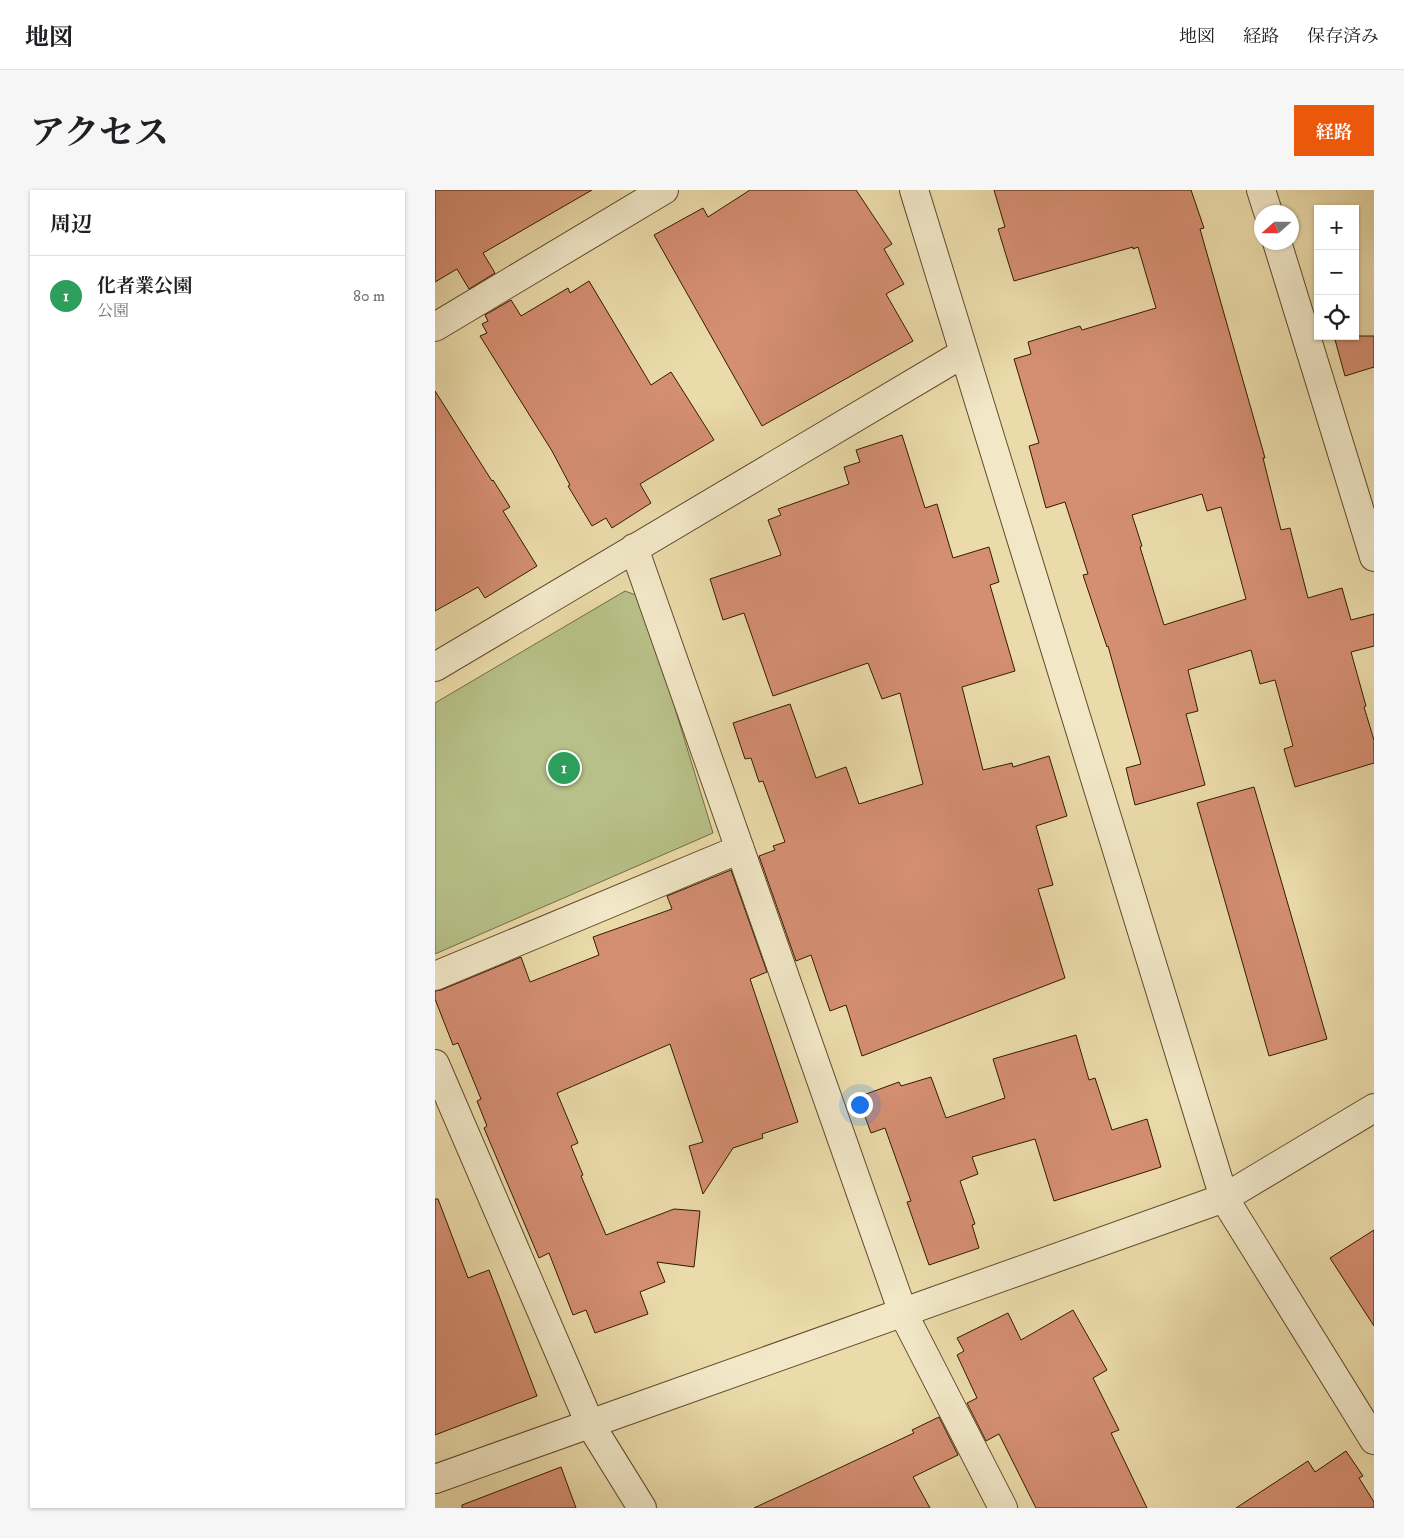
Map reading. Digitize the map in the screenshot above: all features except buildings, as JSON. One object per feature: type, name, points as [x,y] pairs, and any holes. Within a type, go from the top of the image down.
[{"type":"street","points":[[435,327],[663,190]]},
{"type":"street","points":[[914,190],[1224,1198],[1374,1440]]},
{"type":"street","points":[[1261,190],[1266,205]]},
{"type":"street","points":[[1279,250],[1374,557]]},
{"type":"street","points":[[435,667],[964,352]]},
{"type":"street","points":[[634,548],[903,1313],[1003,1508]]},
{"type":"street","points":[[435,976],[740,849]]},
{"type":"street","points":[[435,1064],[590,1424],[642,1508]]},
{"type":"street","points":[[435,1479],[1224,1198],[1374,1108]]},
{"type":"green space","points":[[625,591],[641,597],[713,833],[435,954],[435,703]]},
{"type":"place","name":"化者業公園","points":[[564,768]]}]
